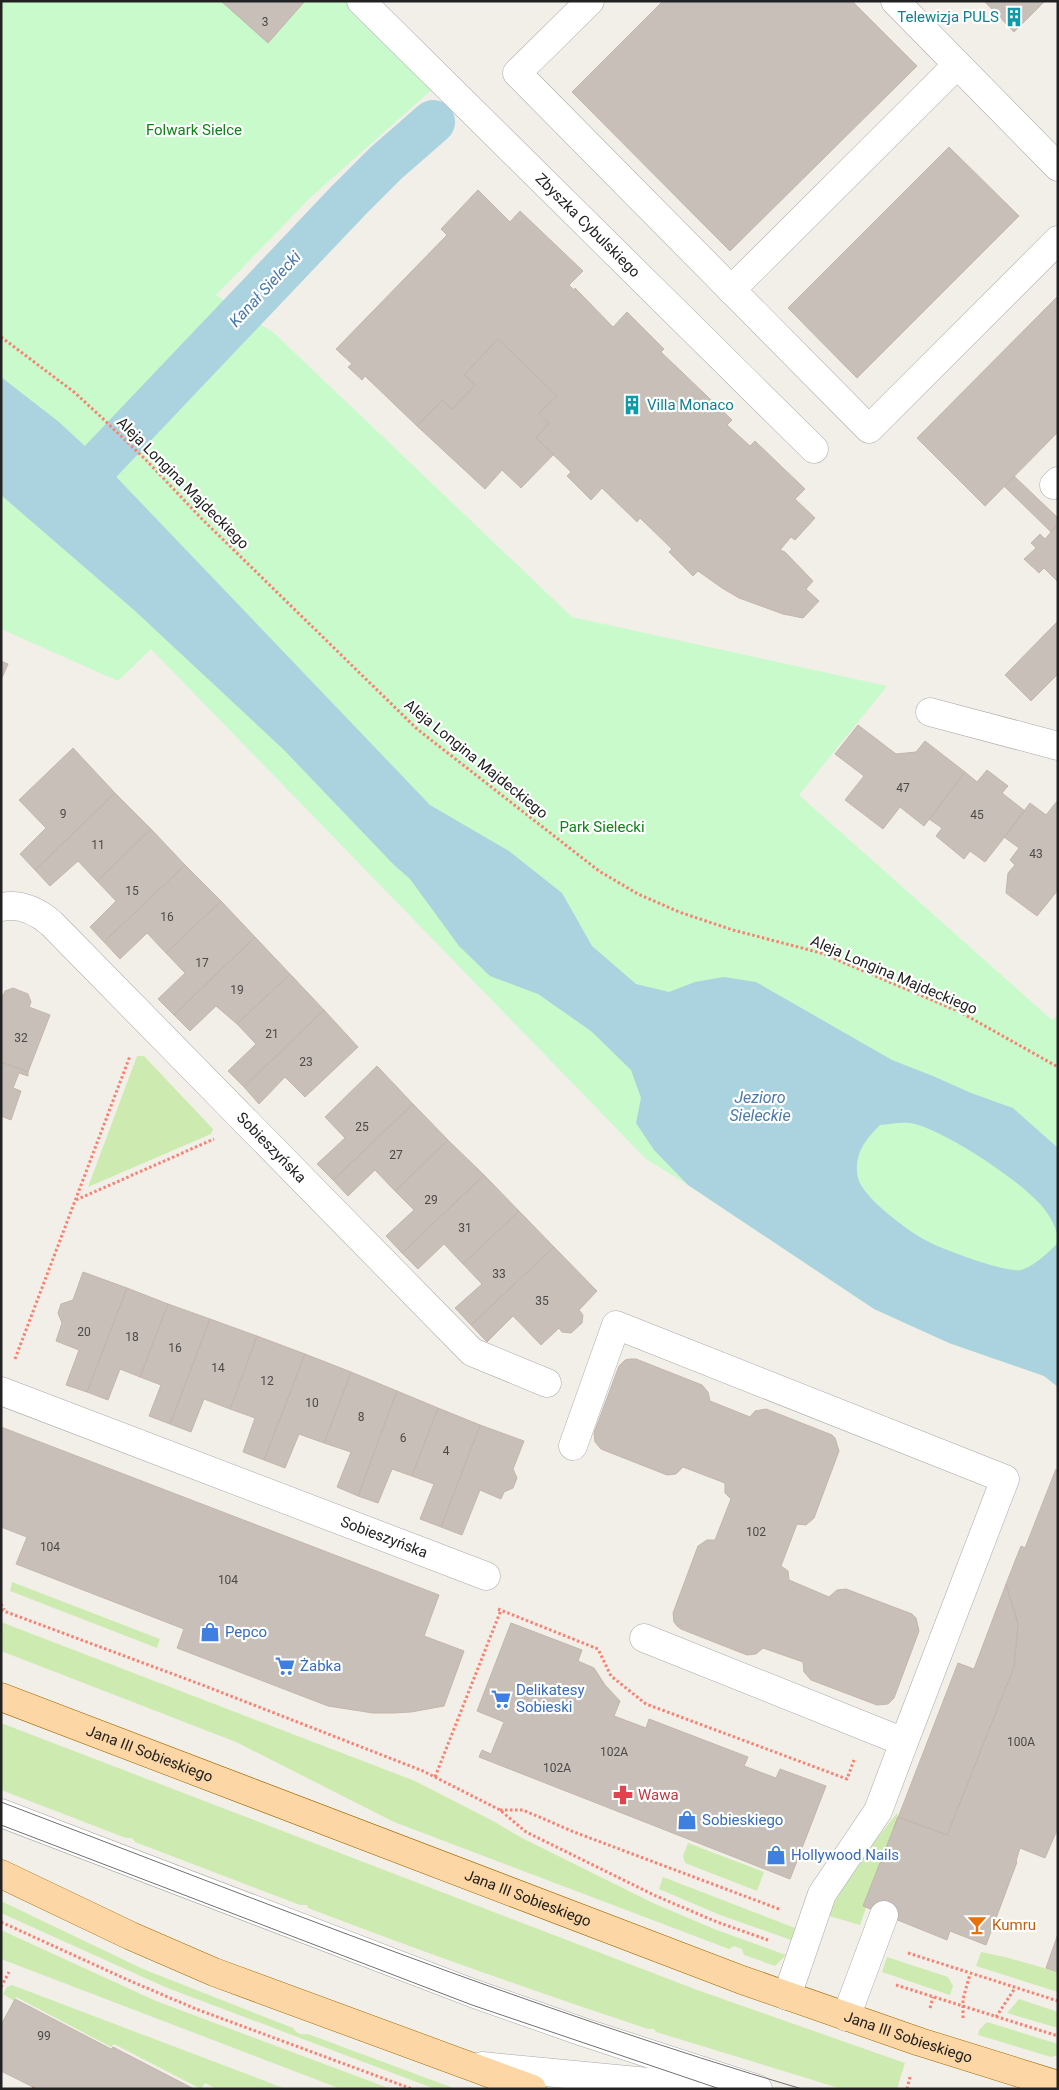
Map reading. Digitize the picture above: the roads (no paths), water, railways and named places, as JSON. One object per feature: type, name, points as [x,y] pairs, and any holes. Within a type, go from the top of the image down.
[{"type":"main road","name":"Jana III Sobieskiego","points":[[1,1697],[643,1944],[846,2017],[1058,2085]]},
{"type":"main road","points":[[1,1874],[132,1936],[214,1972],[532,2089]]},
{"type":"street","name":"Zbyszka Cybulskiego","points":[[361,1],[814,449]]},
{"type":"street","points":[[590,1],[517,73],[869,429],[1058,240]]},
{"type":"street","points":[[895,1],[957,65],[1053,152]]},
{"type":"street","points":[[731,290],[957,65]]},
{"type":"street","points":[[930,712],[1058,746]]},
{"type":"street","name":"Sobieszyńska","points":[[1,907],[19,906],[42,915],[472,1352],[547,1383]]},
{"type":"street","points":[[573,1446],[616,1325],[1005,1479],[878,1811],[822,1894],[787,1996]]},
{"type":"street","name":"Sobieszyńska","points":[[2,1393],[486,1576]]},
{"type":"street","points":[[644,1638],[904,1742]]},
{"type":"street","points":[[1,1813],[483,1997],[620,2045],[758,2089]]},
{"type":"street","points":[[846,2017],[884,1914]]},
{"type":"street","points":[[461,2064],[721,2089]]},
{"type":"water","name":"Jezioro Sieleckie","points":[[1,377],[59,422],[101,461],[430,805],[509,851],[562,893],[592,946],[636,984],[669,992],[695,982],[724,977],[756,982],[892,1060],[971,1093],[1013,1108],[1058,1148],[1058,1235],[1044,1208],[1000,1170],[945,1137],[915,1124],[880,1125],[861,1148],[857,1170],[861,1186],[877,1204],[898,1222],[934,1245],[988,1264],[1021,1270],[1036,1263],[1058,1243],[1058,1387],[1044,1376],[949,1343],[874,1309],[688,1185],[654,1150],[636,1123],[641,1098],[631,1070],[591,1031],[538,994],[490,976],[459,946],[410,879],[394,865],[284,750],[134,610],[1,495]]},
{"type":"waterway","name":"Kanał Sielecki","points":[[86,507],[73,494],[101,461],[349,200],[386,163],[433,122]]},
{"type":"tram line","points":[[1,1802],[499,1990],[599,2025],[802,2089]]},
{"type":"tram line","points":[[1,1825],[472,2005],[720,2089]]},
{"type":"place","name":"Telewizja PULS","points":[[1014,17]]},
{"type":"place","name":"Villa Monaco","points":[[632,405]]},
{"type":"place","name":"Pepco","points":[[210,1632]]},
{"type":"place","name":"Żabka","points":[[285,1666]]},
{"type":"place","name":"Delikatesy Sobieski","points":[[501,1699]]},
{"type":"place","name":"Wawa","points":[[623,1795]]},
{"type":"place","name":"Sobieskiego","points":[[687,1820]]},
{"type":"place","name":"Hollywood Nails","points":[[776,1855]]},
{"type":"place","name":"Kumru","points":[[977,1925]]},
{"type":"park label","name":"Folwark Sielce","points":[[194,130]]},
{"type":"park label","name":"Park Sielecki","points":[[602,827]]}]
